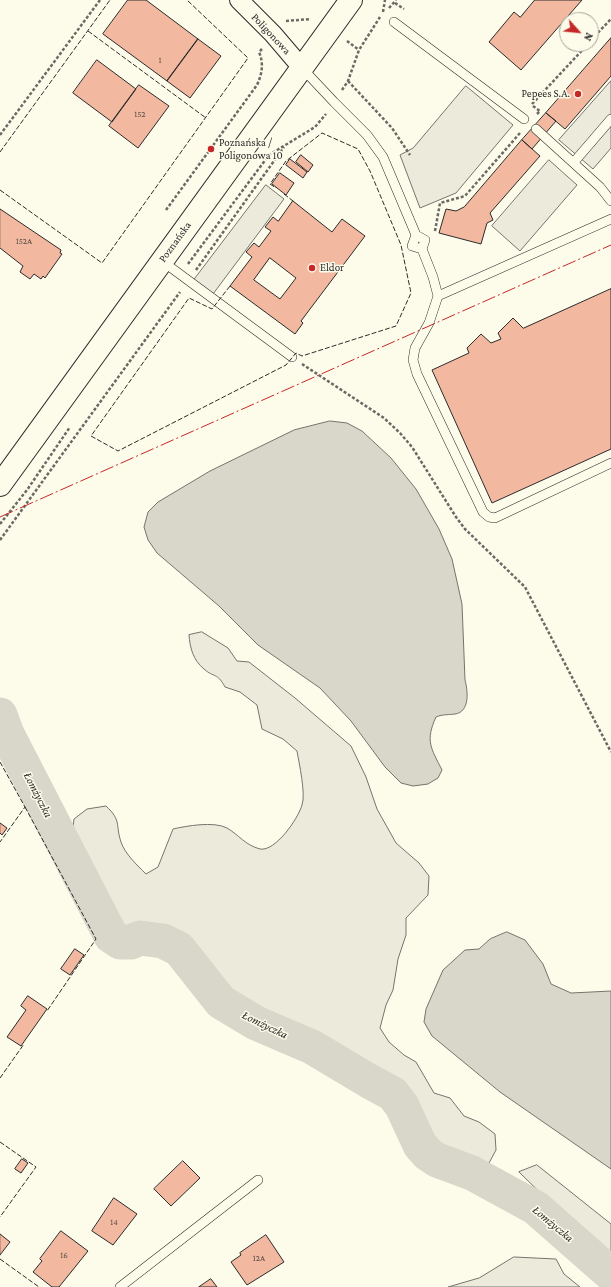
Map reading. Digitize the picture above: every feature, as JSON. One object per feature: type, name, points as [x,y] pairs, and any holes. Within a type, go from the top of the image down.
[{"type":"main road","name":"Poznańska","points":[[0,485],[351,0]]},
{"type":"street","name":"Poligonowa","points":[[239,0],[273,34],[302,68]]},
{"type":"lane","points":[[394,22],[524,119]]},
{"type":"lane","points":[[302,68],[367,134],[383,157],[416,235],[425,240],[422,250],[433,277],[438,296],[429,323],[415,348],[413,360],[420,381],[483,512],[489,517],[495,518],[611,462]]},
{"type":"lane","points":[[574,162],[611,119]]},
{"type":"lane","points":[[536,129],[574,162],[600,187],[611,201]]},
{"type":"lane","points":[[438,296],[611,219]]},
{"type":"lane","points":[[162,261],[292,357]]},
{"type":"lane","points":[[120,1287],[258,1180]]},
{"type":"path","points":[[0,135],[100,0]]},
{"type":"path","points":[[383,13],[385,0]]},
{"type":"path","points":[[166,210],[257,85],[261,76],[262,63],[259,52],[273,34],[284,21],[316,19]]},
{"type":"path","points":[[599,32],[611,19]]},
{"type":"path","points":[[532,104],[581,52]]},
{"type":"path","points":[[348,81],[392,128],[410,155]]},
{"type":"path","points":[[0,540],[284,147],[269,155],[180,275]]},
{"type":"path","points":[[434,236],[440,203]]},
{"type":"path","points":[[292,357],[384,418],[412,446],[465,529],[525,587],[611,752]]},
{"type":"path","points":[[0,524],[27,490],[72,424]]},
{"type":"shaded area","points":[[611,81],[611,148],[593,169],[559,140]]},
{"type":"shaded area","points":[[466,86],[513,125],[456,193],[420,208],[400,155],[413,148]]},
{"type":"shaded area","points":[[549,160],[577,185],[520,251],[492,226]]},
{"type":"shaded area","points":[[266,185],[284,199],[213,294],[194,280]]},
{"type":"shaded area","points":[[330,421],[347,423],[362,431],[391,458],[416,489],[439,529],[452,559],[462,604],[467,700],[466,705],[460,712],[436,717],[430,739],[432,750],[442,770],[438,778],[428,784],[413,786],[401,783],[385,767],[351,721],[320,688],[258,645],[219,606],[157,553],[148,540],[144,527],[148,512],[158,502],[210,471],[294,430]]},
{"type":"shaded area","points":[[202,632],[228,648],[237,661],[249,662],[295,698],[351,746],[366,777],[377,809],[396,843],[419,863],[429,876],[428,895],[406,918],[406,935],[398,959],[393,990],[386,1005],[380,1028],[389,1042],[404,1055],[416,1062],[434,1093],[450,1098],[464,1116],[479,1122],[495,1134],[496,1150],[489,1163],[472,1165],[432,1146],[414,1119],[400,1092],[362,1065],[312,1039],[259,1018],[226,997],[196,959],[177,939],[159,934],[122,935],[116,932],[109,923],[71,843],[74,819],[87,809],[106,806],[111,811],[116,819],[119,836],[125,851],[146,874],[158,867],[173,829],[208,824],[221,826],[227,828],[250,845],[260,849],[266,849],[279,840],[291,826],[302,805],[303,786],[297,751],[283,739],[262,729],[257,705],[240,692],[225,687],[220,679],[207,672],[197,662],[191,649],[189,635]]},
{"type":"shaded area","points":[[507,932],[525,940],[543,964],[551,984],[571,993],[611,991],[611,1169],[500,1092],[432,1036],[424,1022],[426,1009],[443,970],[465,950],[479,949],[490,939]]},
{"type":"shaded area","points":[[537,1165],[611,1224],[611,1262],[519,1172]]},
{"type":"shaded area","points":[[514,1257],[556,1259],[564,1274],[580,1287],[448,1287],[479,1278]]},
{"type":"building","points":[[128,0],[146,0],[198,39],[167,81],[103,34]]},
{"type":"building","points":[[535,0],[582,0],[572,12],[559,12],[559,26],[521,70],[489,42],[514,12],[520,17]]},
{"type":"building","name":"Pepees S.A.","points":[[611,38],[611,76],[565,129],[546,113]]},
{"type":"building","points":[[198,39],[221,56],[190,98],[167,81]]},
{"type":"building","points":[[97,60],[136,89],[112,122],[73,93]]},
{"type":"building","points":[[139,85],[169,106],[138,148],[109,126]]},
{"type":"building","points":[[546,113],[556,121],[532,149],[522,140]]},
{"type":"building","points":[[522,140],[540,156],[490,213],[493,220],[487,223],[481,244],[439,233],[446,209],[456,211],[464,207]]},
{"type":"building","points":[[301,155],[313,165],[308,172],[296,162]]},
{"type":"building","points":[[290,159],[307,172],[303,178],[286,165]]},
{"type":"building","points":[[280,173],[294,183],[286,195],[272,184]]},
{"type":"building","name":"Eldor","points":[[293,201],[332,232],[342,219],[365,236],[301,321],[303,323],[295,334],[230,286],[252,257],[246,252],[254,243],[259,247],[271,231],[265,227],[273,217],[278,221]],"holes":[[[270,258],[296,278],[280,299],[254,280]]]},
{"type":"building","points":[[0,209],[61,250],[60,253],[62,254],[45,278],[43,276],[41,279],[34,274],[30,279],[20,272],[23,266],[0,248]]},
{"type":"building","points":[[611,289],[611,449],[492,503],[432,370],[469,353],[467,348],[481,334],[491,343],[501,339],[498,333],[513,318],[523,328]]},
{"type":"building","points":[[0,823],[7,828],[2,835],[0,833]]},
{"type":"building","points":[[75,949],[84,955],[70,975],[61,969]]},
{"type":"building","points":[[28,996],[47,1009],[21,1046],[7,1037],[26,1010],[21,1006]]},
{"type":"building","points":[[22,1159],[28,1163],[21,1173],[15,1169]]},
{"type":"building","points":[[183,1161],[200,1178],[171,1206],[154,1189]]},
{"type":"building","points":[[114,1198],[137,1214],[113,1245],[92,1231]]},
{"type":"building","points":[[61,1231],[88,1251],[59,1287],[52,1287],[33,1272],[42,1261],[40,1259]]},
{"type":"building","points":[[0,1234],[10,1242],[0,1255]]},
{"type":"building","points":[[266,1235],[284,1262],[247,1285],[231,1262],[241,1255],[240,1253]]},
{"type":"building","points":[[211,1279],[217,1287],[199,1287]]},
{"type":"waterway","name":"Łomżyczka","points":[[0,715],[7,734],[111,936],[120,942],[131,942],[140,938],[163,941],[179,949],[221,1002],[256,1023],[312,1047],[393,1094],[402,1106],[420,1145],[428,1154],[437,1160],[472,1173],[536,1208],[611,1274]]},
{"type":"fence","points":[[0,152],[110,0]]},
{"type":"fence","points":[[0,190],[102,263],[248,58],[187,0]]},
{"type":"fence","points":[[88,31],[206,118]]},
{"type":"fence","points":[[230,286],[212,309],[189,298],[91,436],[118,451],[286,365],[296,353],[302,356],[396,326],[411,293],[401,245],[370,171],[358,149],[322,133],[286,161],[270,184],[276,188]]},
{"type":"fence","points":[[284,194],[293,201]]},
{"type":"fence","points":[[0,762],[25,807],[0,842]]},
{"type":"fence","points":[[25,807],[96,939],[47,1011]]},
{"type":"fence","points":[[0,1078],[24,1044]]},
{"type":"fence","points":[[0,1142],[36,1167],[0,1217]]},
{"type":"fence","points":[[0,1259],[39,1287]]},
{"type":"power","points":[[0,517],[611,245]]},
{"type":"place","name":"Pepees S.A.","points":[[578,94]]},
{"type":"place","name":"Poznańska / Poligonowa 10","points":[[211,149]]},
{"type":"place","name":"Eldor","points":[[312,268]]}]
